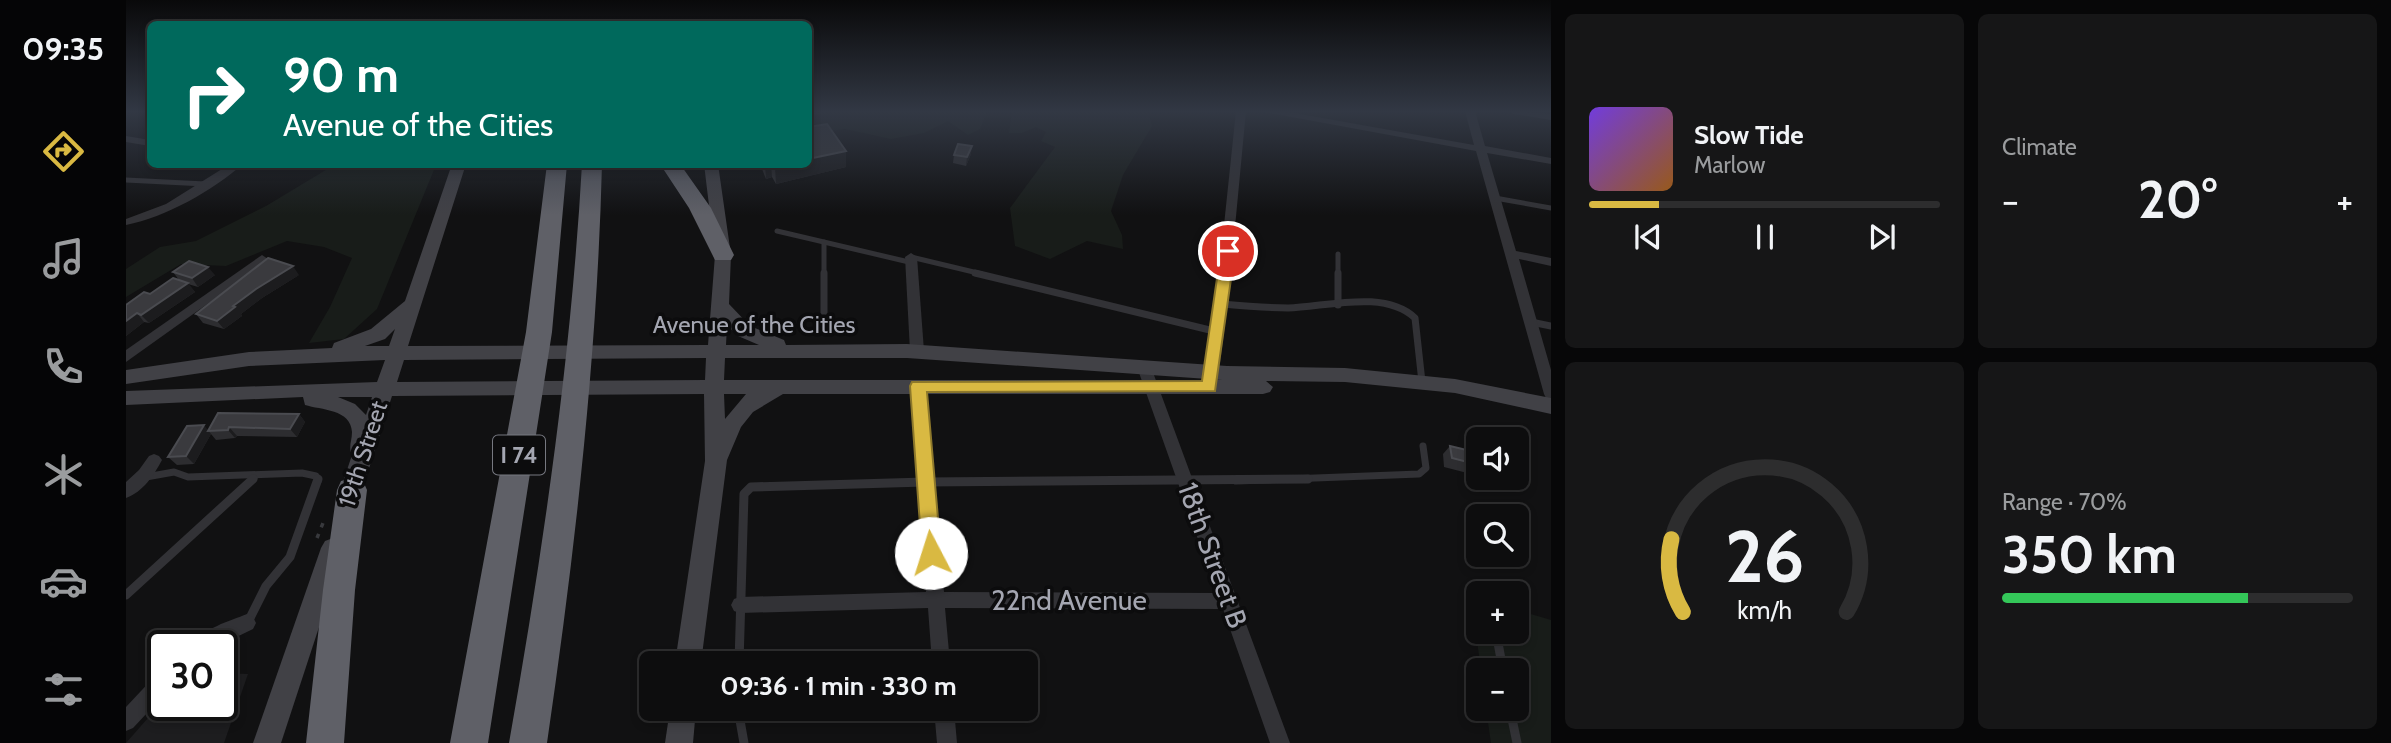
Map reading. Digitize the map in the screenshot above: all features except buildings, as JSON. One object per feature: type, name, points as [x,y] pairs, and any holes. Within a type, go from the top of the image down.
[{"type":"highway","name":"I 74","points":[[469,743],[539,332],[557,168]]},
{"type":"highway","name":"I 74","points":[[527,743],[562,516],[583,327],[592,168]]},
{"type":"highway","points":[[673,168],[700,208],[723,255]]},
{"type":"highway","points":[[325,743],[339,590],[356,478]]},
{"type":"main road","name":"19th Street","points":[[267,743],[458,168]]},
{"type":"main road","points":[[690,651],[716,461],[714,387],[723,255],[712,168]]},
{"type":"main road","points":[[298,356],[339,348],[371,337],[387,327],[411,305]]},
{"type":"main road","points":[[720,306],[739,327],[752,336],[798,350]]},
{"type":"main road","name":"Avenue of the Cities","points":[[126,377],[209,363],[298,356],[798,350],[917,351],[1147,377]]},
{"type":"main road","name":"Avenue of the Cities","points":[[126,398],[224,392],[918,386],[1147,377],[1357,388],[1382,381],[1422,383],[1494,393],[1551,406]]},
{"type":"main road","points":[[716,461],[741,409],[767,393],[802,386]]},
{"type":"main road","points":[[126,404],[327,401],[344,406],[361,426],[356,478]]},
{"type":"main road","points":[[679,743],[682,721]]},
{"type":"street","points":[[1210,379],[1222,304],[1238,146]]},
{"type":"street","points":[[1466,146],[1551,160]]},
{"type":"street","points":[[1480,148],[1551,394]]},
{"type":"street","points":[[126,222],[164,209],[232,168]]},
{"type":"street","points":[[1511,254],[1551,262]]},
{"type":"street","points":[[126,357],[262,259]]},
{"type":"street","points":[[910,260],[917,351]]},
{"type":"street","name":"18th Street B","points":[[1147,377],[1280,743]]},
{"type":"street","points":[[918,386],[940,651]]},
{"type":"street","points":[[126,491],[154,460]]},
{"type":"street","name":"22nd Avenue","points":[[740,605],[935,600],[1230,601]]},
{"type":"street","points":[[230,630],[247,623]]},
{"type":"street","points":[[126,721],[147,699]]},
{"type":"street","points":[[945,721],[947,743]]},
{"type":"lane","points":[[126,180],[206,184]]},
{"type":"lane","points":[[1495,198],[1551,208]]},
{"type":"lane","points":[[777,231],[1218,332]]},
{"type":"lane","points":[[824,242],[824,330]]},
{"type":"lane","points":[[1338,254],[1338,305]]},
{"type":"lane","points":[[1222,304],[1283,308],[1394,305],[1414,315],[1422,383]]},
{"type":"lane","points":[[1530,322],[1551,326]]},
{"type":"lane","points":[[739,651],[744,494],[751,487],[925,482],[1187,482],[1391,477],[1419,474],[1426,468],[1423,446]]},
{"type":"lane","points":[[133,482],[153,474],[174,472],[188,477],[255,477],[312,473],[318,480],[290,557],[266,586],[247,623]]},
{"type":"lane","points":[[126,595],[255,477]]},
{"type":"lane","points":[[739,721],[744,743]]},
{"type":"lane","points":[[1512,721],[1517,743]]},
{"type":"shaded area","points":[[1052,146],[1140,146],[1123,175],[1111,211],[1122,235],[1123,249],[1087,241],[1050,259],[1015,246],[1010,208],[1055,147]]},
{"type":"shaded area","points":[[329,168],[435,168],[377,309],[344,339],[309,343],[330,307],[352,258],[324,247],[287,241],[226,266],[181,264],[126,297],[126,269],[160,247],[196,241],[266,206]]},
{"type":"shaded area","points":[[1529,614],[1551,620],[1551,743],[1491,743],[1488,721],[1529,721],[1529,658],[1479,658],[1477,644],[1529,644]]},
{"type":"shaded area","points":[[238,674],[248,674],[238,703]]},
{"type":"shaded area","points":[[147,719],[232,721],[224,743],[126,743]]},
{"type":"route","points":[[931,553],[918,386],[1210,387],[1228,251]]}]
